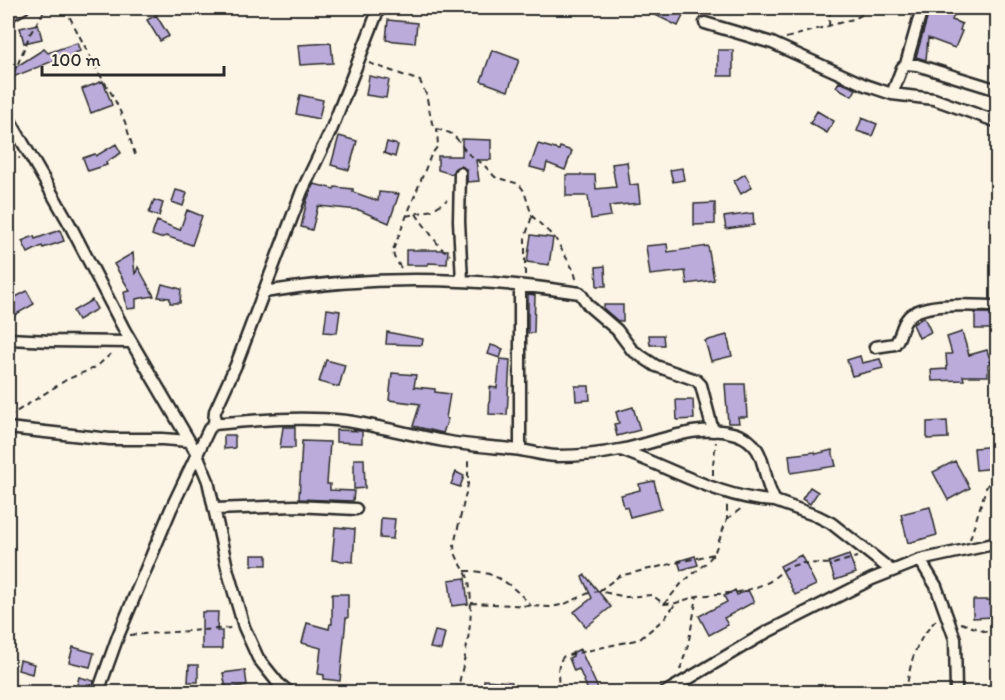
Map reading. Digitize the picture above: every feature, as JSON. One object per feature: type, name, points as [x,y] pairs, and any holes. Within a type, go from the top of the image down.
[{"type":"street","points":[[8,16],[23,8]]},
{"type":"street","points":[[98,693],[118,636],[171,509],[209,429],[214,424],[215,411],[236,365],[302,191],[332,128],[379,8]]},
{"type":"street","points":[[891,94],[906,64],[922,8]]},
{"type":"street","points":[[705,23],[772,43],[865,85],[891,94],[934,99],[998,122]]},
{"type":"street","points":[[906,64],[917,65],[998,90]]},
{"type":"street","points":[[8,117],[69,223],[131,342],[197,454],[208,481],[228,572],[244,627],[258,658],[289,693]]},
{"type":"street","points":[[460,173],[462,281]]},
{"type":"street","points":[[264,292],[302,286],[402,279],[462,281],[580,293],[602,320],[617,330],[632,350],[648,362],[696,380],[701,385],[716,431]]},
{"type":"street","points":[[520,450],[522,286]]},
{"type":"street","points":[[874,347],[895,344],[907,318],[925,308],[998,306]]},
{"type":"street","points":[[8,339],[131,342]]},
{"type":"street","points":[[214,424],[294,418],[346,421],[469,445],[554,456],[621,450],[661,438],[716,431],[737,434],[752,443],[760,452],[766,482],[775,501]]},
{"type":"street","points":[[8,428],[110,439],[189,441]]},
{"type":"street","points":[[621,450],[657,463],[717,490],[756,500],[775,501],[817,516],[831,523],[892,571]]},
{"type":"street","points":[[215,509],[295,506],[356,509]]},
{"type":"street","points":[[666,693],[682,686],[767,632],[892,571],[920,560],[998,543]]},
{"type":"street","points":[[920,560],[936,586],[955,639],[956,693]]},
{"type":"path","points":[[8,82],[30,34],[46,8]]},
{"type":"path","points":[[65,8],[113,96],[125,122],[136,158]]},
{"type":"path","points":[[829,26],[830,8]]},
{"type":"path","points":[[772,43],[801,32],[854,19],[878,8]]},
{"type":"path","points":[[359,60],[420,81],[426,94],[432,123],[437,129],[450,133],[467,153],[483,164],[495,177],[519,184],[524,191],[532,216],[555,238],[564,252],[574,271],[580,293]]},
{"type":"path","points":[[402,279],[403,272],[394,257],[393,250],[431,155],[438,146],[437,129]]},
{"type":"path","points":[[406,216],[432,210],[460,193]]},
{"type":"path","points":[[416,214],[440,248],[460,262]]},
{"type":"path","points":[[522,286],[524,250],[532,216]]},
{"type":"path","points":[[8,417],[66,380],[96,367],[108,358],[119,342]]},
{"type":"path","points":[[664,604],[682,583],[714,554],[727,519],[728,506],[717,490],[712,464],[716,431]]},
{"type":"path","points":[[457,693],[467,649],[471,603],[469,580],[454,554],[454,545],[468,484],[469,445]]},
{"type":"path","points":[[966,550],[986,488],[998,464]]},
{"type":"path","points":[[727,519],[756,500]]},
{"type":"path","points":[[471,603],[532,607],[565,604],[591,592],[599,591],[626,597],[652,595],[664,604],[676,603],[697,596],[739,592],[754,588],[769,582],[786,568],[801,563],[833,564],[868,553]]},
{"type":"path","points":[[599,591],[620,576],[714,554]]},
{"type":"path","points":[[465,571],[482,571],[493,575],[514,588],[532,607]]},
{"type":"path","points":[[682,686],[679,673],[688,645],[697,596]]},
{"type":"path","points":[[559,693],[558,668],[564,656],[640,639],[665,618],[676,603]]},
{"type":"path","points":[[906,693],[919,639],[945,610]]},
{"type":"path","points":[[949,623],[966,624],[998,636]]},
{"type":"path","points":[[118,636],[244,627]]},
{"type":"building","points":[[641,8],[687,8],[678,26]]},
{"type":"building","points":[[942,9],[955,13],[952,20],[962,24],[960,30],[962,31],[955,48],[928,38],[926,60],[916,57],[929,12],[940,16]]},
{"type":"building","points":[[156,15],[169,36],[160,41],[147,20]]},
{"type":"building","points":[[388,20],[417,23],[415,43],[386,40]]},
{"type":"building","points":[[38,24],[42,39],[24,43],[20,28]]},
{"type":"building","points":[[77,43],[80,51],[72,56],[63,59],[63,57],[8,79],[8,72],[44,49],[48,53]]},
{"type":"building","points":[[331,43],[333,63],[300,65],[298,45]]},
{"type":"building","points":[[492,50],[519,60],[508,91],[481,81]]},
{"type":"building","points":[[718,50],[733,50],[733,76],[718,76]]},
{"type":"building","points":[[369,76],[389,80],[386,98],[366,95]]},
{"type":"building","points":[[103,81],[112,105],[91,113],[82,89]]},
{"type":"building","points":[[839,82],[856,89],[852,96],[836,87]]},
{"type":"building","points":[[300,95],[323,100],[319,119],[296,114]]},
{"type":"building","points":[[817,111],[834,121],[827,133],[810,123]]},
{"type":"building","points":[[862,118],[877,124],[872,136],[857,131]]},
{"type":"building","points":[[339,136],[357,141],[349,170],[331,165]]},
{"type":"building","points":[[462,139],[491,140],[491,160],[476,160],[479,181],[467,182],[467,170],[461,166],[454,169],[452,174],[438,170],[438,156],[462,156]]},
{"type":"building","points":[[387,142],[398,145],[395,157],[384,153]]},
{"type":"building","points":[[116,144],[121,153],[106,162],[107,165],[88,171],[83,158],[95,154],[96,156]]},
{"type":"building","points":[[538,144],[572,151],[565,170],[547,163],[545,171],[530,167]]},
{"type":"building","points":[[627,162],[630,185],[638,184],[640,203],[609,206],[611,216],[591,219],[588,196],[566,196],[566,175],[595,175],[596,189],[616,187],[612,164]]},
{"type":"building","points":[[682,168],[684,180],[673,182],[670,170]]},
{"type":"building","points":[[745,174],[752,187],[741,194],[734,181]]},
{"type":"building","points":[[314,184],[334,189],[335,187],[353,189],[353,192],[378,201],[379,192],[399,194],[389,223],[359,210],[318,206],[312,230],[301,227],[307,200]]},
{"type":"building","points":[[176,190],[187,193],[183,206],[172,202]]},
{"type":"building","points":[[154,200],[163,203],[159,216],[149,213]]},
{"type":"building","points":[[715,203],[715,224],[694,225],[694,204]]},
{"type":"building","points":[[187,210],[202,216],[192,245],[166,236],[160,238],[152,235],[157,221],[180,230]]},
{"type":"building","points":[[753,213],[754,225],[726,229],[724,217]]},
{"type":"building","points":[[60,230],[64,241],[43,248],[42,246],[28,253],[22,241],[34,236],[35,239]]},
{"type":"building","points":[[531,235],[553,238],[549,265],[527,262]]},
{"type":"building","points":[[667,244],[668,252],[708,246],[714,280],[687,284],[685,271],[650,275],[646,246]]},
{"type":"building","points":[[406,250],[448,250],[447,264],[406,265]]},
{"type":"building","points":[[133,253],[135,275],[138,267],[154,296],[136,299],[136,308],[127,309],[124,292],[130,291],[114,264]]},
{"type":"building","points":[[605,266],[606,286],[597,286],[596,267]]},
{"type":"building","points":[[162,284],[181,289],[180,303],[170,303],[170,298],[158,297]]},
{"type":"building","points":[[27,291],[34,304],[13,316],[8,301]]},
{"type":"building","points":[[528,294],[535,295],[534,333],[528,333]]},
{"type":"building","points":[[92,300],[97,309],[78,320],[73,311]]},
{"type":"building","points":[[604,305],[623,305],[623,321],[618,321],[604,309]]},
{"type":"building","points":[[327,309],[340,311],[337,333],[324,332]]},
{"type":"building","points":[[975,313],[993,313],[993,329],[975,329]]},
{"type":"building","points":[[924,317],[931,332],[919,338],[913,324]]},
{"type":"building","points":[[387,332],[423,339],[422,345],[386,344]]},
{"type":"building","points":[[962,332],[969,355],[987,350],[991,363],[988,364],[988,376],[963,376],[964,380],[932,381],[931,370],[947,369],[946,354],[952,354],[947,337]]},
{"type":"building","points":[[649,335],[663,335],[664,345],[650,345]]},
{"type":"building","points":[[727,335],[732,356],[711,361],[705,341]]},
{"type":"building","points":[[491,345],[503,349],[500,358],[488,354]]},
{"type":"building","points":[[860,356],[862,363],[880,359],[883,368],[852,376],[847,360]]},
{"type":"building","points":[[500,359],[510,360],[507,415],[489,414],[490,387],[497,388]]},
{"type":"building","points":[[326,360],[345,365],[339,387],[319,382]]},
{"type":"building","points":[[392,373],[416,375],[414,387],[435,389],[435,392],[450,394],[446,418],[448,419],[443,433],[413,426],[420,404],[389,400]]},
{"type":"building","points":[[725,384],[745,384],[747,417],[738,417],[739,423],[728,423]]},
{"type":"building","points":[[575,386],[589,386],[590,400],[576,401]]},
{"type":"building","points":[[676,400],[693,400],[694,419],[677,420]]},
{"type":"building","points":[[633,407],[640,430],[617,436],[614,424],[619,423],[616,412]]},
{"type":"building","points":[[947,421],[948,438],[927,439],[927,422]]},
{"type":"building","points":[[283,427],[295,427],[295,448],[280,448]]},
{"type":"building","points":[[336,430],[362,431],[362,443],[336,442]]},
{"type":"building","points":[[224,435],[235,435],[235,448],[224,449]]},
{"type":"building","points":[[302,441],[330,442],[327,484],[330,484],[330,490],[354,491],[353,501],[299,499]]},
{"type":"building","points":[[998,446],[998,468],[976,470],[974,448]]},
{"type":"building","points":[[832,450],[836,466],[791,473],[789,455],[815,452],[816,454]]},
{"type":"building","points":[[354,459],[364,459],[365,488],[354,489]]},
{"type":"building","points":[[955,461],[970,488],[948,500],[933,472]]},
{"type":"building","points":[[456,472],[464,476],[460,487],[451,484]]},
{"type":"building","points":[[654,481],[661,509],[630,517],[621,495],[640,490],[639,484]]},
{"type":"building","points":[[810,487],[818,492],[810,504],[802,499]]},
{"type":"building","points":[[930,507],[937,535],[908,543],[901,514]]},
{"type":"building","points":[[381,518],[395,519],[393,539],[380,538]]},
{"type":"building","points":[[335,527],[355,529],[353,562],[332,560]]},
{"type":"building","points":[[252,555],[267,555],[267,565],[252,565]]},
{"type":"building","points":[[801,555],[816,585],[795,595],[780,566]]},
{"type":"building","points":[[849,555],[856,573],[835,580],[829,562]]},
{"type":"building","points":[[695,556],[698,565],[681,570],[678,561]]},
{"type":"building","points":[[585,575],[611,607],[586,627],[574,612],[592,598],[582,577]]},
{"type":"building","points":[[465,578],[468,604],[452,606],[449,580]]},
{"type":"building","points":[[735,590],[737,595],[748,590],[754,602],[724,618],[728,625],[709,635],[699,616],[727,602],[724,596]]},
{"type":"building","points":[[332,594],[348,594],[348,618],[346,618],[340,681],[324,679],[324,675],[318,674],[321,648],[302,643],[307,623],[329,629],[332,624]]},
{"type":"building","points":[[973,600],[992,600],[993,617],[973,618]]},
{"type":"building","points":[[202,612],[218,612],[217,631],[222,631],[222,649],[202,649]]},
{"type":"building","points":[[435,631],[445,633],[441,650],[430,648]]},
{"type":"building","points":[[73,647],[94,653],[90,667],[69,662]]},
{"type":"building","points":[[580,649],[600,693],[589,693],[579,669],[574,671],[569,658],[573,656],[572,653]]},
{"type":"building","points":[[20,660],[34,664],[32,674],[18,670]]},
{"type":"building","points":[[189,665],[198,665],[198,682],[188,682]]},
{"type":"building","points":[[245,670],[247,685],[226,689],[223,673]]},
{"type":"building","points":[[79,677],[94,681],[91,693],[75,693]]},
{"type":"building","points":[[484,680],[512,682],[511,693],[483,691]]}]
